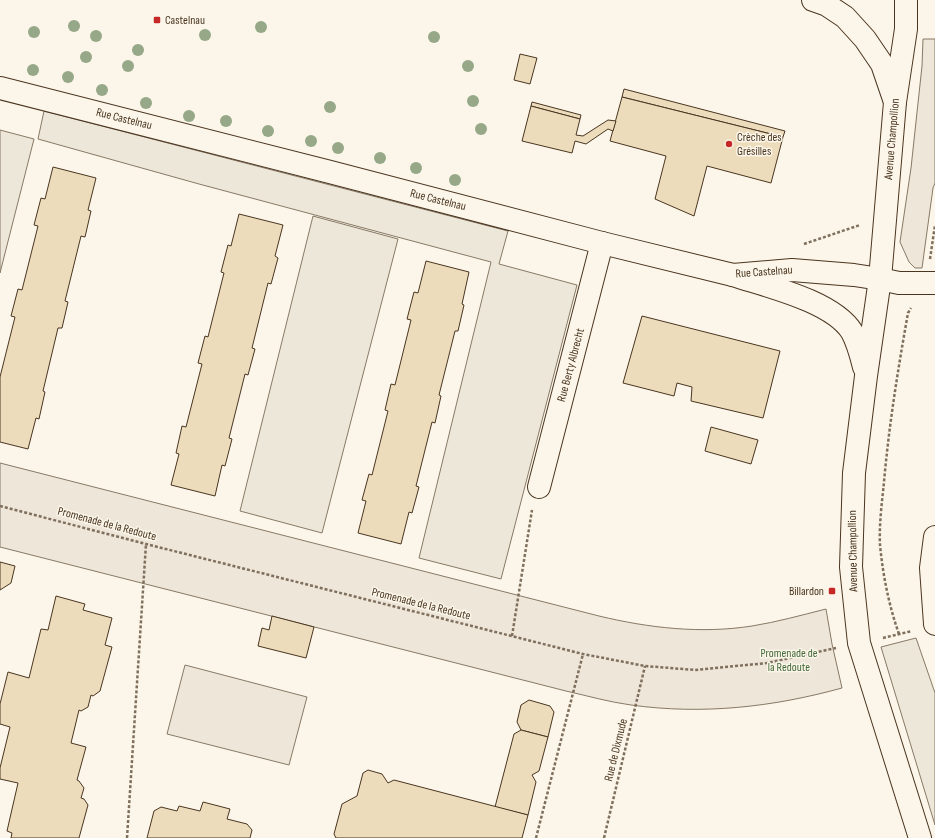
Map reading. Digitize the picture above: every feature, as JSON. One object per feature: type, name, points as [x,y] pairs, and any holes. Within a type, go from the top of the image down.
[{"type":"main road","points":[[812,0],[827,5],[845,17],[865,39],[882,64],[895,102]]},
{"type":"main road","name":"Avenue Champollion","points":[[906,0],[906,29],[895,102],[880,279],[854,473],[851,567],[859,643],[920,838]]},
{"type":"main road","name":"Rue Castelnau","points":[[0,88],[733,276],[792,270],[854,275],[880,279]]},
{"type":"main road","name":"Rue Berty Albrecht","points":[[539,487],[602,243]]},
{"type":"main road","points":[[733,276],[811,301],[838,317],[851,331],[860,349],[866,376]]},
{"type":"main road","points":[[880,279],[899,283],[935,283]]},
{"type":"main road","points":[[926,627],[935,537]]},
{"type":"path","points":[[804,245],[866,223]]},
{"type":"path","points":[[899,634],[893,617],[885,582],[880,544],[881,508],[890,424],[908,313]]},
{"type":"path","points":[[512,636],[532,512],[539,487]]},
{"type":"path","name":"Promenade de la Redoute","points":[[0,506],[583,654],[646,666],[696,670],[759,664],[843,647]]},
{"type":"path","points":[[127,838],[146,544]]},
{"type":"path","points":[[879,639],[926,627]]},
{"type":"path","points":[[536,838],[583,654]]},
{"type":"path","name":"Rue de Dixmude","points":[[604,838],[646,666]]},
{"type":"green space","points":[[923,39],[935,39],[935,183],[933,188],[922,268],[915,268],[909,262],[900,242],[911,168],[922,66]]},
{"type":"green space","name":"Promenade de la Redoute","points":[[0,463],[599,616],[637,624],[694,630],[714,630],[752,626],[826,609],[842,688],[790,700],[711,709],[658,708],[623,704],[566,691],[0,547]]},
{"type":"green space","points":[[185,665],[307,697],[289,765],[167,734]]},
{"type":"shaded area","points":[[44,111],[508,231],[499,264],[577,285],[501,579],[419,558],[491,262],[199,184],[38,139]]},
{"type":"shaded area","points":[[0,130],[34,139],[0,273]]},
{"type":"shaded area","points":[[313,216],[398,239],[322,533],[240,511]]},
{"type":"shaded area","points":[[916,638],[935,693],[935,825],[881,647]]},
{"type":"building","points":[[520,54],[537,58],[530,84],[514,80]]},
{"type":"building","points":[[624,89],[785,131],[783,137],[622,97]]},
{"type":"building","points":[[622,97],[783,137],[771,183],[707,166],[694,216],[655,199],[666,156],[610,141]]},
{"type":"building","points":[[532,102],[581,115],[580,119],[531,106]]},
{"type":"building","points":[[531,106],[580,119],[576,135],[583,136],[608,120],[616,121],[613,131],[608,129],[586,144],[575,141],[572,153],[522,141]]},
{"type":"building","points":[[53,167],[96,178],[88,210],[91,211],[85,237],[81,236],[65,301],[68,302],[62,328],[58,328],[43,391],[45,392],[39,419],[36,418],[28,449],[0,442],[0,377],[15,317],[11,316],[18,289],[22,290],[38,226],[34,225],[41,198],[45,199]]},
{"type":"building","points":[[239,214],[283,225],[275,256],[278,258],[271,284],[268,283],[252,348],[255,349],[248,375],[245,374],[229,438],[232,439],[225,466],[222,465],[215,496],[171,485],[179,454],[176,453],[182,426],[186,427],[202,364],[198,363],[205,336],[208,337],[224,273],[221,272],[228,245],[231,246]]},
{"type":"building","points":[[426,261],[469,272],[458,331],[455,331],[439,395],[441,396],[435,423],[432,422],[416,486],[419,487],[412,513],[409,512],[401,544],[358,533],[366,501],[362,500],[369,474],[372,475],[388,411],[385,410],[391,384],[395,385],[411,320],[407,319],[414,292],[418,293]]},
{"type":"building","points":[[642,316],[780,351],[763,418],[691,401],[692,387],[677,383],[674,396],[623,383]]},
{"type":"building","points":[[711,427],[758,440],[751,464],[705,451]]},
{"type":"building","points":[[0,562],[15,566],[11,583],[0,590]]},
{"type":"building","points":[[56,596],[85,604],[83,610],[112,618],[105,645],[112,647],[100,691],[93,696],[91,695],[88,707],[81,711],[79,710],[71,743],[86,747],[77,780],[84,788],[81,798],[84,799],[88,805],[79,838],[11,838],[12,833],[7,831],[18,783],[0,779],[0,768],[10,727],[0,724],[0,704],[8,672],[29,678],[41,629],[48,630]]},
{"type":"building","points":[[272,616],[314,627],[306,658],[258,646],[262,628],[269,630]]},
{"type":"building","points":[[529,700],[550,706],[554,712],[548,737],[521,730],[517,722],[521,705]]},
{"type":"building","points":[[521,730],[548,737],[539,771],[532,775],[536,782],[528,815],[495,807],[514,734]]},
{"type":"building","points":[[368,770],[382,774],[388,783],[394,780],[528,815],[522,838],[336,838],[334,834],[342,804],[357,796],[363,773]]},
{"type":"building","points":[[203,802],[230,809],[227,819],[247,824],[252,830],[250,838],[147,838],[154,811],[161,807],[177,811],[179,806],[200,811]]},
{"type":"place","name":"Castelnau","points":[[157,20]]},
{"type":"place","name":"Crèche des Grésilles","points":[[729,144]]},
{"type":"place","name":"Billardon","points":[[832,591]]}]
